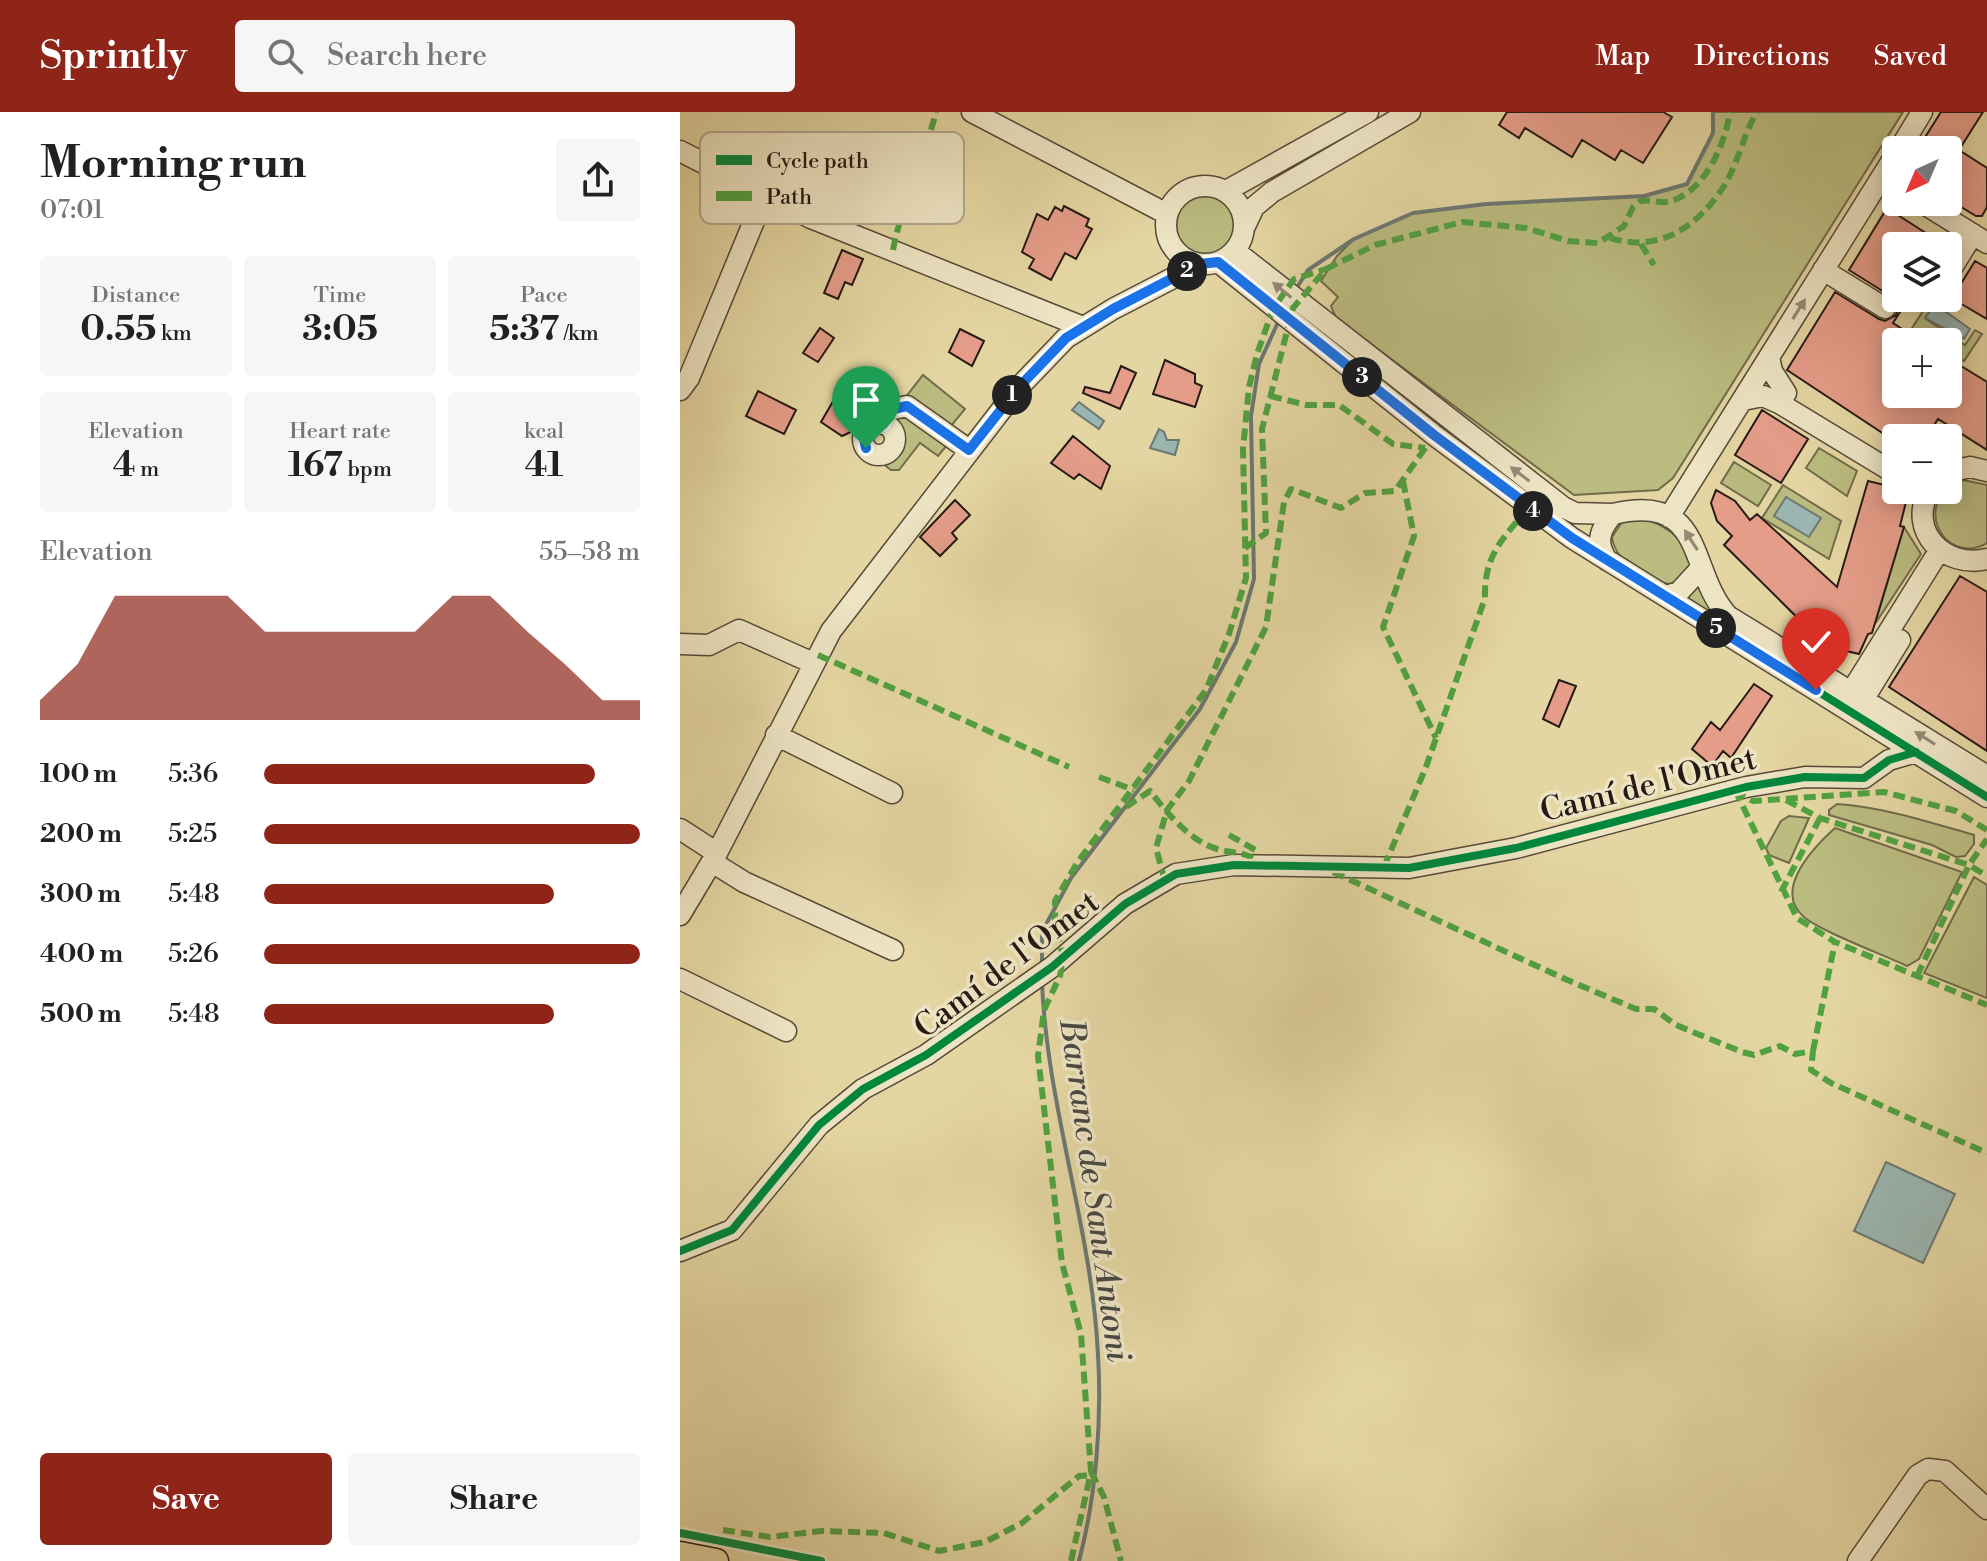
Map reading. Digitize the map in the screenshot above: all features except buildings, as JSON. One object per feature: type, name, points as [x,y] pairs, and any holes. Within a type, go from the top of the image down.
[{"type":"main road","points":[[680,1554],[716,1561]]},
{"type":"street","points":[[972,112],[1009,121],[1167,214]]},
{"type":"street","points":[[1226,191],[1368,112]]},
{"type":"street","points":[[680,915],[714,858],[813,663],[863,586],[1019,387],[1066,338],[1083,327],[1217,259],[1245,226],[1254,207],[1272,192],[1410,112]]},
{"type":"street","points":[[1907,136],[1922,112]]},
{"type":"street","points":[[680,151],[700,162]]},
{"type":"street","points":[[1245,226],[1236,200],[1226,191],[1213,186],[1186,189],[1176,198],[1167,214],[1166,232],[1170,244],[1188,261],[1217,259],[1563,507],[1575,513],[1652,512],[1669,517],[1696,546],[1707,587],[1728,616],[1987,776]]},
{"type":"street","points":[[1669,517],[1823,270],[1882,191]]},
{"type":"street","points":[[1945,216],[1983,238],[1962,260]]},
{"type":"street","points":[[680,390],[689,378],[753,224]]},
{"type":"street","points":[[830,224],[1083,327]]},
{"type":"street","points":[[1823,270],[1882,306]]},
{"type":"street","points":[[1323,335],[1529,507],[1607,560],[1987,797]]},
{"type":"street","points":[[1769,357],[1772,371],[1786,393]]},
{"type":"street","points":[[1757,376],[1882,452]]},
{"type":"street","points":[[1743,400],[1763,396],[1779,403],[1882,466]]},
{"type":"street","points":[[883,424],[889,410],[907,406],[969,450]]},
{"type":"street","points":[[1962,469],[1970,467],[1987,471]]},
{"type":"street","points":[[1925,504],[1923,524],[1945,555],[1963,562],[1987,559]]},
{"type":"street","points":[[1607,560],[1599,542],[1603,526],[1613,514]]},
{"type":"street","points":[[1857,696],[1945,555]]},
{"type":"street","points":[[1666,596],[1679,592],[1701,568]]},
{"type":"street","points":[[680,644],[709,645],[739,630],[813,663]]},
{"type":"street","points":[[1877,728],[1884,740],[1881,766]]},
{"type":"street","points":[[776,735],[892,793]]},
{"type":"street","name":"Camí de l'Omet","points":[[686,1248],[732,1230],[819,1125],[863,1089],[926,1055],[1052,967],[1125,904],[1176,874],[1234,865],[1409,868],[1516,848],[1746,787],[1805,777],[1864,778],[1881,766],[1916,752]]},
{"type":"street","points":[[680,829],[744,882],[893,950]]},
{"type":"street","points":[[680,979],[786,1031]]},
{"type":"street","points":[[1858,1561],[1918,1475],[1928,1469],[1945,1471],[1987,1509]]},
{"type":"green space","points":[[1713,112],[1903,112],[1888,136],[1882,136],[1882,145],[1673,478],[1658,490],[1574,495],[1336,318],[1331,306],[1338,297],[1321,281],[1337,256],[1354,239],[1413,213],[1486,204],[1644,196],[1687,184],[1713,133]]},
{"type":"green space","points":[[1204,195],[1216,197],[1227,204],[1234,215],[1234,239],[1227,250],[1216,257],[1204,259],[1192,257],[1181,250],[1174,239],[1172,227],[1174,215],[1181,204],[1192,197]]},
{"type":"green space","points":[[1922,312],[1931,312],[1926,319],[1940,328],[1912,328]]},
{"type":"green space","points":[[1975,330],[1982,334],[1964,361],[1962,343],[1965,345]]},
{"type":"green space","points":[[923,375],[965,409],[951,426],[905,398]]},
{"type":"green space","points":[[900,413],[948,444],[938,456],[920,443],[899,470],[891,470],[882,463],[898,451],[900,439],[894,420]]},
{"type":"green space","points":[[1819,448],[1857,471],[1847,496],[1806,468]]},
{"type":"green space","points":[[1734,462],[1771,485],[1758,506],[1721,483]]},
{"type":"green space","points":[[1962,481],[1987,485],[1987,543],[1971,548],[1957,546],[1946,539],[1938,528],[1935,514],[1937,504],[1962,504]]},
{"type":"green space","points":[[1783,485],[1841,521],[1829,559],[1762,518]]},
{"type":"green space","points":[[1645,519],[1669,531],[1686,550],[1693,567],[1680,584],[1648,578],[1628,565],[1615,547],[1612,537],[1622,522]]},
{"type":"green space","points":[[1904,527],[1921,554],[1875,624]]},
{"type":"green space","points":[[1699,582],[1816,677],[1681,597]]},
{"type":"green space","points":[[1837,804],[1889,812],[1940,825],[1974,835],[1974,844],[1965,856],[1956,857],[1932,845],[1829,815],[1829,810]]},
{"type":"green space","points":[[1789,816],[1809,818],[1789,863],[1769,855],[1766,848],[1781,821]]},
{"type":"green space","points":[[1835,828],[1962,872],[1919,959],[1907,966],[1812,923],[1795,906],[1792,894],[1800,870]]},
{"type":"green space","points":[[1974,877],[1987,885],[1987,998],[1924,973]]},
{"type":"water","points":[[1929,312],[1946,312],[1970,329],[1964,339],[1962,328],[1944,328],[1925,318]]},
{"type":"water","points":[[1079,402],[1104,421],[1099,429],[1072,410]]},
{"type":"water","points":[[1159,429],[1167,440],[1179,440],[1175,455],[1150,448]]},
{"type":"water","points":[[1786,497],[1821,518],[1809,537],[1774,516]]},
{"type":"water","points":[[1886,1162],[1955,1194],[1923,1263],[1854,1231]]},
{"type":"waterway","name":"Barranc de Sant Antoni","points":[[1296,289],[1308,270],[1354,239],[1413,213],[1486,204],[1644,196],[1687,184],[1713,133],[1713,112]]},
{"type":"waterway","name":"Barranc de Sant Antoni","points":[[1042,965],[1042,932],[1071,878],[1200,709],[1236,642],[1254,579],[1251,416],[1259,364],[1280,318]]},
{"type":"waterway","name":"Barranc de Sant Antoni","points":[[1042,982],[1052,1076],[1087,1261],[1098,1355],[1096,1459],[1090,1511],[1079,1561]]},
{"type":"marked path","points":[[930,132],[936,112]]},
{"type":"marked path","points":[[1245,548],[1266,533],[1262,429],[1293,308],[1326,269],[1375,245],[1462,222],[1526,228],[1568,241],[1598,243],[1624,226],[1633,207],[1640,201],[1666,202],[1691,190],[1710,167],[1723,139],[1730,112]]},
{"type":"marked path","points":[[1610,238],[1628,242],[1660,239],[1689,225],[1702,214],[1729,177],[1757,112]]},
{"type":"marked path","points":[[893,250],[900,224]]},
{"type":"marked path","points":[[1641,244],[1654,265]]},
{"type":"marked path","points":[[1071,1561],[1091,1472],[1081,1334],[1062,1263],[1038,1056],[1044,1010],[1060,976],[1063,957],[1055,923],[1055,901],[1077,863],[1206,690],[1229,634],[1246,578],[1243,449],[1249,387],[1257,354],[1273,309],[1294,279],[1326,269]]},
{"type":"marked path","points":[[1270,396],[1307,405],[1339,405],[1393,444],[1425,448]]},
{"type":"marked path","points":[[1165,881],[1156,848],[1167,810],[1189,781],[1266,627],[1284,502],[1291,489],[1341,508],[1365,493],[1395,491],[1428,444]]},
{"type":"marked path","points":[[1403,481],[1414,536],[1383,627],[1436,738]]},
{"type":"marked path","points":[[1384,867],[1426,767],[1485,598],[1492,558],[1503,538],[1529,507]]},
{"type":"marked path","points":[[818,655],[1069,767]]},
{"type":"marked path","points":[[1099,777],[1134,790]]},
{"type":"marked path","points":[[1735,790],[1797,918],[1835,942],[1987,1005]]},
{"type":"marked path","points":[[1735,790],[1753,801],[1884,792],[1956,811],[1987,830]]},
{"type":"marked path","points":[[1126,807],[1150,791],[1172,817],[1198,840],[1259,862]]},
{"type":"marked path","points":[[1786,800],[1820,818],[1969,865],[1987,876]]},
{"type":"marked path","points":[[1781,892],[1820,818]]},
{"type":"marked path","points":[[1229,835],[1259,852]]},
{"type":"marked path","points":[[1917,976],[1969,865],[1987,839]]},
{"type":"marked path","points":[[1333,872],[1565,979],[1636,1009],[1654,1009],[1676,1025],[1742,1052],[1754,1055],[1780,1046],[1795,1054],[1813,1051],[1811,1070],[1831,1083],[1987,1153]]},
{"type":"marked path","points":[[1813,1051],[1835,942]]},
{"type":"marked path","points":[[1091,1472],[1104,1497],[1121,1561]]},
{"type":"marked path","points":[[723,1530],[770,1537],[821,1531],[884,1533],[939,1551],[985,1542],[1022,1523],[1079,1476],[1093,1475]]},
{"type":"cycle path","points":[[1218,262],[1434,435],[1572,538],[1987,797]]},
{"type":"cycle path","points":[[680,1251],[732,1230],[819,1125],[863,1089],[926,1055],[1052,967],[1125,904],[1176,874],[1234,865],[1409,868],[1516,848],[1746,787],[1805,777],[1864,778],[1889,760],[1916,752]]},
{"type":"cycle path","points":[[680,1533],[821,1561]]},
{"type":"route","points":[[866,448],[864,438],[868,428],[883,424],[889,410],[907,406],[969,450],[1019,387],[1066,338],[1113,309],[1200,264],[1218,262],[1434,435],[1572,538],[1816,690]]}]
